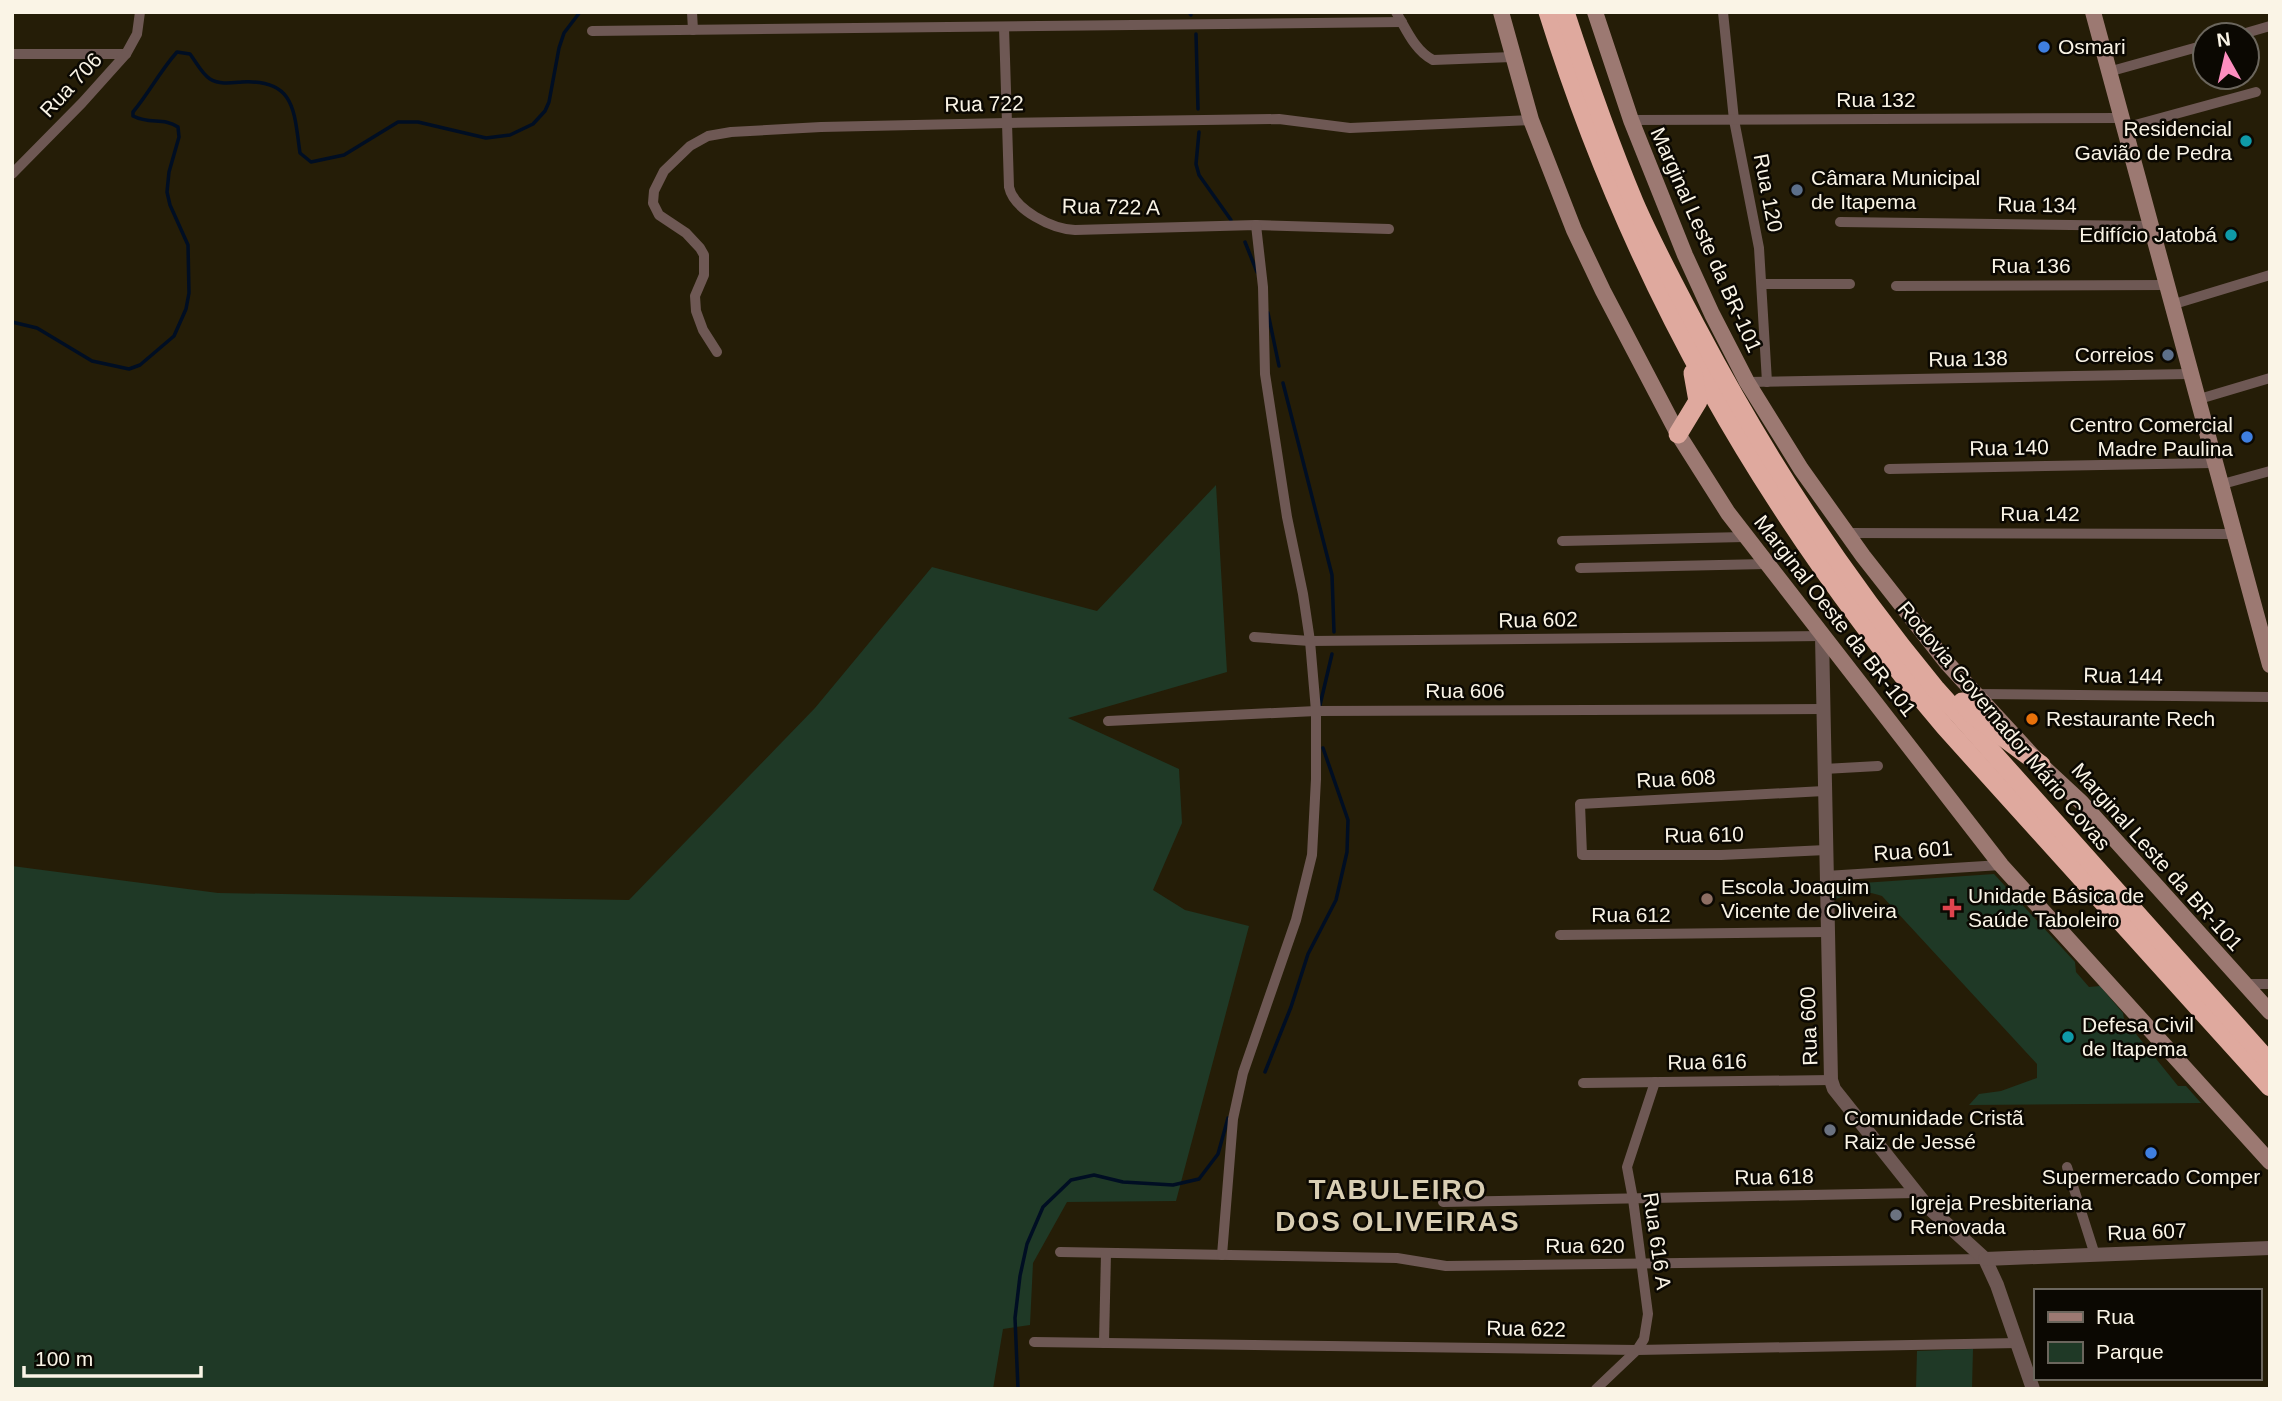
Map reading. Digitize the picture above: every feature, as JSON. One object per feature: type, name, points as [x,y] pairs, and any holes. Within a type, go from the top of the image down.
[{"type":"highway","name":"Rodovia Governador Mário Covas","points":[[1548,12],[1570,81],[1609,185],[1649,275],[1688,352],[1748,457],[1784,511],[1901,674],[1945,727],[2270,1087]]},
{"type":"highway","name":"Rodovia Governador Mário Covas","points":[[1565,12],[1612,146],[1665,268],[1725,381],[1780,475],[1831,551],[1908,655],[1975,734],[2270,1063]]},
{"type":"highway","points":[[1678,434],[1698,401],[1688,352]]},
{"type":"highway","points":[[1879,615],[1926,660],[1972,713],[2041,765]]},
{"type":"main road","name":"Marginal Oeste da BR-101","points":[[1501,12],[1531,120],[1574,230],[1678,434],[1745,537],[2001,865],[2270,1162]]},
{"type":"main road","name":"Marginal Leste da BR-101","points":[[1595,12],[1631,120],[1690,267],[1747,382],[1801,469],[1918,627],[1976,694],[2041,765],[2073,793],[2270,1012]]},
{"type":"main road","points":[[2093,12],[2213,463],[2265,629],[2270,665]]},
{"type":"street","name":"Rua 706","points":[[12,174],[127,54],[137,34],[140,12]]},
{"type":"street","points":[[692,12],[693,30]]},
{"type":"street","name":"Rua 120","points":[[1723,12],[1734,120],[1759,248],[1767,382]]},
{"type":"street","points":[[592,31],[1004,27],[1399,17],[1423,54],[1433,60],[1513,57]]},
{"type":"street","name":"Rua 722 A","points":[[1004,27],[1010,193],[1018,203],[1056,228],[1075,230],[1256,225],[1389,229]]},
{"type":"street","points":[[2108,72],[2191,49]]},
{"type":"street","points":[[12,54],[127,54]]},
{"type":"street","name":"Rua 132","points":[[1631,120],[2122,123],[2256,92]]},
{"type":"street","name":"Rua 722","points":[[717,352],[703,330],[696,311],[695,296],[704,275],[704,255],[686,233],[659,215],[653,203],[654,191],[664,171],[691,146],[708,136],[731,132],[821,127],[1007,123],[1267,119],[1350,128],[1531,120]]},
{"type":"street","name":"Rua 134","points":[[1840,222],[2150,226]]},
{"type":"street","points":[[1222,1255],[1233,1119],[1244,1073],[1296,920],[1312,855],[1316,779],[1316,711],[1310,641],[1265,374],[1263,287],[1256,225]]},
{"type":"street","points":[[2171,305],[2270,275]]},
{"type":"street","points":[[1763,284],[1850,284]]},
{"type":"street","name":"Rua 136","points":[[1896,286],[2166,285]]},
{"type":"street","name":"Rua 138","points":[[1747,382],[2189,374]]},
{"type":"street","points":[[2196,400],[2270,378]]},
{"type":"street","name":"Rua 140","points":[[1889,469],[2213,463]]},
{"type":"street","points":[[2220,485],[2270,471]]},
{"type":"street","name":"Rua 142","points":[[1846,533],[2234,534]]},
{"type":"street","points":[[1562,541],[1745,537]]},
{"type":"street","points":[[1580,568],[1766,564]]},
{"type":"street","name":"Rua 602","points":[[1254,637],[1310,641],[1822,636]]},
{"type":"street","name":"Rua 600","points":[[1822,636],[1831,1080],[1845,1105],[1916,1193],[1937,1217],[1985,1259],[1993,1273],[2033,1389]]},
{"type":"street","name":"Rua 144","points":[[1976,694],[2270,696]]},
{"type":"street","name":"Rua 606","points":[[1108,721],[1316,711],[1823,709]]},
{"type":"street","points":[[1824,769],[1878,766]]},
{"type":"street","name":"Rua 608","points":[[1582,855],[1580,804],[1824,791]]},
{"type":"street","name":"Rua 610","points":[[1582,855],[1721,855],[1826,850]]},
{"type":"street","name":"Rua 601","points":[[1826,876],[2001,865]]},
{"type":"street","name":"Rua 612","points":[[1560,934],[1828,932]]},
{"type":"street","points":[[2243,984],[2270,984]]},
{"type":"street","name":"Rua 616","points":[[1583,1083],[1831,1080]]},
{"type":"street","name":"Rua 616 A","points":[[1596,1389],[1637,1350],[1644,1339],[1648,1314],[1627,1167],[1655,1082]]},
{"type":"street","points":[[2067,1167],[2095,1255]]},
{"type":"street","name":"Rua 618","points":[[1443,1202],[1916,1193]]},
{"type":"street","name":"Rua 607","points":[[1985,1259],[2270,1248]]},
{"type":"street","name":"Rua 620","points":[[1060,1252],[1397,1258],[1446,1266],[1985,1259]]},
{"type":"street","points":[[1104,1343],[1106,1253]]},
{"type":"street","name":"Rua 622","points":[[1034,1342],[1637,1350],[2018,1343]]},
{"type":"green space","points":[[1216,485],[1227,672],[1068,718],[1179,769],[1182,823],[1153,890],[1185,910],[1249,926],[1176,1201],[1067,1202],[1033,1263],[1030,1325],[1003,1329],[993,1389],[12,1389],[12,866],[218,893],[629,900],[815,708],[932,567],[1097,611]]},
{"type":"green space","points":[[1994,874],[2075,962],[2076,972],[2089,987],[2100,986],[2178,1086],[2186,1086],[2201,1103],[1969,1105],[1979,1094],[2001,1091],[2037,1078],[2037,1064],[1882,896],[1858,893],[1834,900],[1833,885]]},
{"type":"green space","points":[[1973,1349],[1972,1389],[1916,1389],[1917,1351]]},
{"type":"waterway","points":[[12,322],[37,328],[92,361],[129,369],[140,365],[174,336],[186,309],[189,293],[188,245],[167,192],[169,172],[179,137],[178,127],[167,122],[139,119],[133,116],[133,112],[177,52],[190,54],[204,74],[214,81],[260,83],[273,86],[282,92],[293,112],[300,153],[311,162],[344,155],[398,122],[418,122],[486,138],[510,135],[533,124],[549,102],[564,33],[580,12]]},
{"type":"waterway","points":[[1196,34],[1198,109]]},
{"type":"waterway","points":[[1199,132],[1196,164],[1199,175],[1231,220]]},
{"type":"waterway","points":[[1245,242],[1257,272]]},
{"type":"waterway","points":[[1268,313],[1279,366]]},
{"type":"waterway","points":[[1283,383],[1332,575],[1334,632]]},
{"type":"waterway","points":[[1320,705],[1332,654]]},
{"type":"waterway","points":[[1265,1072],[1291,1007],[1308,954],[1336,900],[1347,852],[1348,820],[1323,748]]},
{"type":"waterway","points":[[1018,1389],[1015,1318],[1020,1276],[1027,1244],[1043,1207],[1071,1180],[1094,1175],[1123,1182],[1173,1185],[1199,1179],[1218,1154],[1228,1118]]},
{"type":"place","name":"Osmari","points":[[2044,47]]},
{"type":"place","name":"Residencial Gavião de Pedra","points":[[2246,141]]},
{"type":"place","name":"Câmara Municipal de Itapema","points":[[1797,190]]},
{"type":"place","name":"Edifício Jatobá","points":[[2231,235]]},
{"type":"place","name":"Correios","points":[[2168,355]]},
{"type":"place","name":"Centro Comercial Madre Paulina","points":[[2247,437]]},
{"type":"place","name":"Restaurante Rech","points":[[2032,719]]},
{"type":"place","name":"Escola Joaquim Vicente de Oliveira","points":[[1707,899]]},
{"type":"place","name":"Unidade Básica de Saúde Taboleiro","points":[[1952,908]]},
{"type":"place","name":"Defesa Civil de Itapema","points":[[2068,1037]]},
{"type":"place","name":"Comunidade Cristã Raiz de Jessé","points":[[1830,1130]]},
{"type":"place","name":"Supermercado Comper","points":[[2151,1153]]},
{"type":"place","name":"Igreja Presbiteriana Renovada","points":[[1896,1215]]},
{"type":"district","name":"TABULEIRO DOS OLIVEIRAS","points":[[1398,1205]]}]
